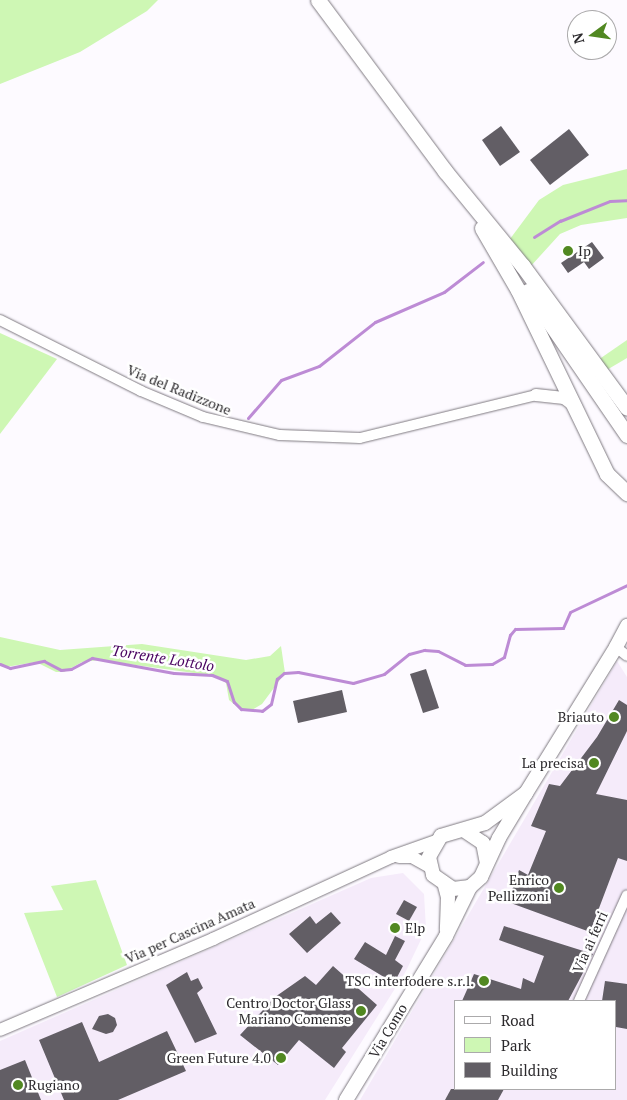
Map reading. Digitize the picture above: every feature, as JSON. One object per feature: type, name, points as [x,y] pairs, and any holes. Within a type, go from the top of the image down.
[{"type":"main road","points":[[318,0],[460,190],[522,265],[627,408]]},
{"type":"main road","points":[[460,190],[627,435]]},
{"type":"main road","points":[[460,190],[518,290],[577,408],[607,474],[626,493]]},
{"type":"main road","points":[[526,793],[497,816],[464,831],[449,832],[436,841],[429,857],[433,875],[445,886],[453,889],[470,887],[481,877],[526,793],[627,626]]},
{"type":"main road","points":[[464,831],[483,843],[487,863]]},
{"type":"main road","name":"Via Como","points":[[445,886],[449,905],[446,936]]},
{"type":"main road","name":"Via Como","points":[[346,1100],[446,936],[470,887]]},
{"type":"street","name":"Via del Radizzone","points":[[0,320],[115,379],[203,417],[280,436],[360,438],[536,395]]},
{"type":"street","points":[[536,395],[564,382]]},
{"type":"street","points":[[536,395],[564,398],[577,408]]},
{"type":"street","points":[[616,647],[627,656]]},
{"type":"street","name":"Via per Cascina Amata","points":[[0,1030],[213,939],[391,857],[436,841]]},
{"type":"street","name":"Via per Cascina Amata","points":[[391,857],[412,857],[430,867]]},
{"type":"street","name":"Via ai ferri","points":[[579,1000],[627,895]]},
{"type":"shaded area","points":[[617,661],[627,677],[627,1100],[360,1100]]},
{"type":"shaded area","points":[[403,873],[424,894],[426,929],[406,971],[325,1100],[0,1100],[0,1041],[371,878]]},
{"type":"green space","points":[[0,0],[158,0],[147,11],[80,52],[0,84]]},
{"type":"green space","points":[[627,169],[627,218],[581,225],[560,234],[530,267],[510,239],[539,200],[563,185]]},
{"type":"green space","points":[[0,333],[57,359],[0,434]]},
{"type":"green space","points":[[627,340],[627,358],[605,371],[598,360]]},
{"type":"green space","points":[[0,637],[60,650],[142,644],[246,660],[270,656],[281,646],[285,673],[262,704],[252,710],[240,709],[229,700],[226,683],[216,676],[99,660],[82,662],[64,672],[56,672],[36,662],[6,667],[0,665]]},
{"type":"green space","points":[[96,880],[127,965],[57,997],[24,913],[63,910],[51,886]]},
{"type":"building","points":[[501,126],[520,152],[500,166],[482,140]]},
{"type":"building","points":[[569,129],[589,155],[550,185],[530,160]]},
{"type":"building","points":[[592,242],[604,258],[589,269],[584,262],[568,273],[561,263]]},
{"type":"building","points":[[426,669],[439,708],[423,713],[410,674]]},
{"type":"building","points":[[342,690],[347,712],[298,723],[293,701]]},
{"type":"building","points":[[619,700],[627,705],[627,731],[596,794],[627,800],[627,861],[618,858],[590,932],[508,902],[519,870],[528,875],[546,831],[531,826],[549,784],[560,786],[597,737]]},
{"type":"building","points":[[404,900],[417,907],[409,921],[396,914]]},
{"type":"building","points":[[331,912],[341,923],[307,953],[289,934],[310,916],[316,924]]},
{"type":"building","points":[[504,926],[593,954],[569,1000],[462,1000],[474,974],[521,989],[523,978],[534,983],[544,956],[499,940]]},
{"type":"building","points":[[395,936],[405,941],[395,960],[403,966],[394,983],[354,959],[365,942],[386,955]]},
{"type":"building","points":[[333,966],[377,1005],[342,1048],[346,1052],[334,1068],[299,1040],[278,1065],[240,1035],[275,997],[305,976],[316,985]]},
{"type":"building","points":[[187,972],[191,981],[198,978],[203,988],[197,993],[217,1034],[195,1043],[166,985]]},
{"type":"building","points":[[605,981],[627,984],[627,1029],[617,1027],[617,1000],[602,1000]]},
{"type":"building","points":[[108,1014],[115,1018],[117,1025],[113,1032],[106,1034],[92,1029],[99,1016]]},
{"type":"building","points":[[82,1022],[99,1062],[167,1031],[186,1071],[118,1100],[64,1100],[39,1040]]},
{"type":"building","name":"Rugiano","points":[[25,1060],[41,1100],[0,1100],[0,1070]]},
{"type":"building","points":[[451,1089],[503,1090],[498,1100],[445,1100]]},
{"type":"waterway","points":[[534,237],[560,221],[610,201],[627,200]]},
{"type":"waterway","points":[[248,418],[281,380],[319,366],[375,322],[444,292],[483,262]]},
{"type":"waterway","name":"Torrente Lottolo","points":[[0,664],[10,668],[44,661],[61,670],[71,669],[92,658],[174,673],[212,675],[227,681],[234,702],[241,709],[262,711],[271,704],[277,679],[284,673],[298,672],[353,683],[384,674],[409,654],[424,650],[438,651],[465,665],[492,664],[504,657],[510,635],[515,629],[563,628],[570,612],[627,585]]},
{"type":"place","name":"Ip","points":[[568,251]]},
{"type":"place","name":"Briauto","points":[[614,717]]},
{"type":"place","name":"La precisa","points":[[594,763]]},
{"type":"place","name":"Enrico Pellizzoni","points":[[559,888]]},
{"type":"place","name":"Elp","points":[[395,928]]},
{"type":"place","name":"TSC interfodere s.r.l.","points":[[484,981]]},
{"type":"place","name":"Centro Doctor Glass Mariano Comense","points":[[361,1011]]},
{"type":"place","name":"Green Future 4.0","points":[[281,1058]]},
{"type":"place","name":"Rugiano","points":[[18,1085]]}]
